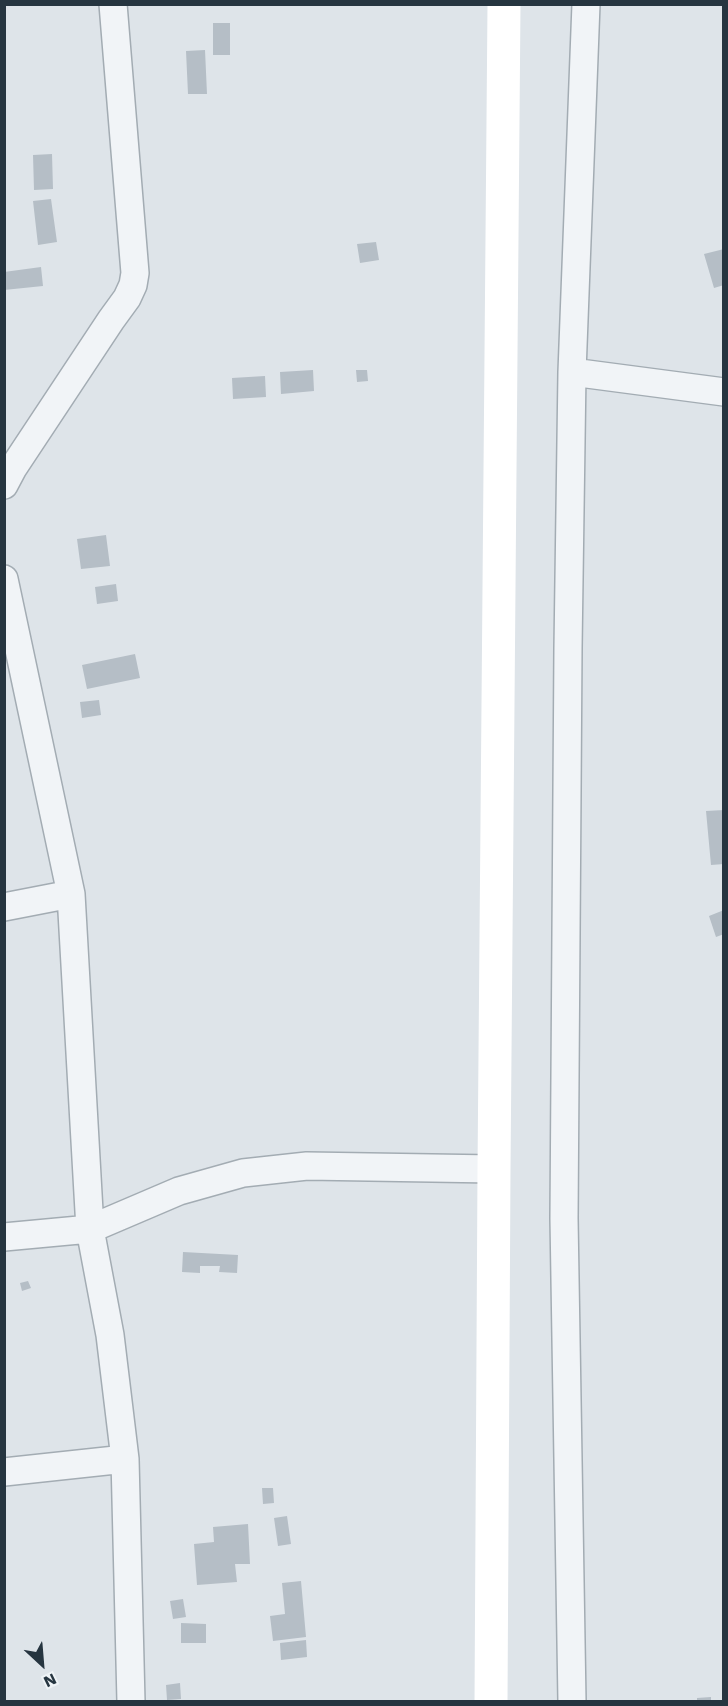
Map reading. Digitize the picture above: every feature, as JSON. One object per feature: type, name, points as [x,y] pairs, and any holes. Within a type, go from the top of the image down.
[{"type":"main road","points":[[491,1701],[504,4]]},
{"type":"street","points":[[4,485],[26,448],[127,298],[133,285],[135,273],[113,4]]},
{"type":"street","points":[[572,1701],[564,1207],[572,372],[586,4]]},
{"type":"street","points":[[572,372],[723,392]]},
{"type":"street","points":[[4,579],[9,624],[71,894],[90,1229],[110,1335],[125,1459],[131,1701]]},
{"type":"street","points":[[4,907],[71,894]]},
{"type":"street","points":[[4,1237],[90,1229],[179,1191],[243,1173],[307,1166],[494,1169]]},
{"type":"street","points":[[4,1472],[125,1459]]},
{"type":"building","points":[[213,23],[230,23],[230,55],[213,55]]},
{"type":"building","points":[[205,50],[207,94],[188,94],[186,51]]},
{"type":"building","points":[[52,154],[53,189],[34,190],[33,155]]},
{"type":"building","points":[[51,199],[57,242],[38,245],[33,201]]},
{"type":"building","points":[[376,242],[379,260],[360,263],[357,244]]},
{"type":"building","points":[[724,249],[724,285],[714,288],[704,254]]},
{"type":"building","points":[[41,267],[43,286],[4,290],[4,272]]},
{"type":"building","points":[[313,370],[314,391],[281,394],[280,372]]},
{"type":"building","points":[[356,370],[367,370],[368,381],[357,382]]},
{"type":"building","points":[[265,376],[266,397],[233,399],[232,378]]},
{"type":"building","points":[[106,535],[110,566],[81,569],[77,539]]},
{"type":"building","points":[[116,584],[118,601],[97,604],[95,587]]},
{"type":"building","points":[[135,654],[140,678],[87,689],[82,665]]},
{"type":"building","points":[[99,700],[101,715],[82,718],[80,702]]},
{"type":"building","points":[[724,810],[724,864],[711,865],[706,811]]},
{"type":"building","points":[[724,910],[724,934],[716,937],[709,916]]},
{"type":"building","points":[[183,1252],[238,1255],[237,1273],[219,1272],[220,1266],[200,1266],[200,1273],[182,1272]]},
{"type":"building","points":[[28,1281],[31,1288],[22,1291],[20,1283]]},
{"type":"building","points":[[262,1488],[273,1488],[274,1503],[263,1504]]},
{"type":"building","points":[[287,1516],[291,1544],[278,1546],[274,1518]]},
{"type":"building","points":[[248,1524],[250,1564],[235,1564],[237,1582],[197,1585],[194,1544],[214,1542],[213,1527]]},
{"type":"building","points":[[301,1581],[306,1637],[273,1641],[270,1616],[285,1614],[282,1583]]},
{"type":"building","points":[[183,1599],[186,1617],[173,1619],[170,1601]]},
{"type":"building","points":[[181,1623],[206,1624],[206,1643],[181,1643]]},
{"type":"building","points":[[306,1640],[307,1657],[281,1660],[280,1643]]},
{"type":"building","points":[[180,1683],[181,1699],[167,1700],[166,1685]]},
{"type":"building","points":[[711,1697],[711,1702],[697,1702],[697,1698]]}]
